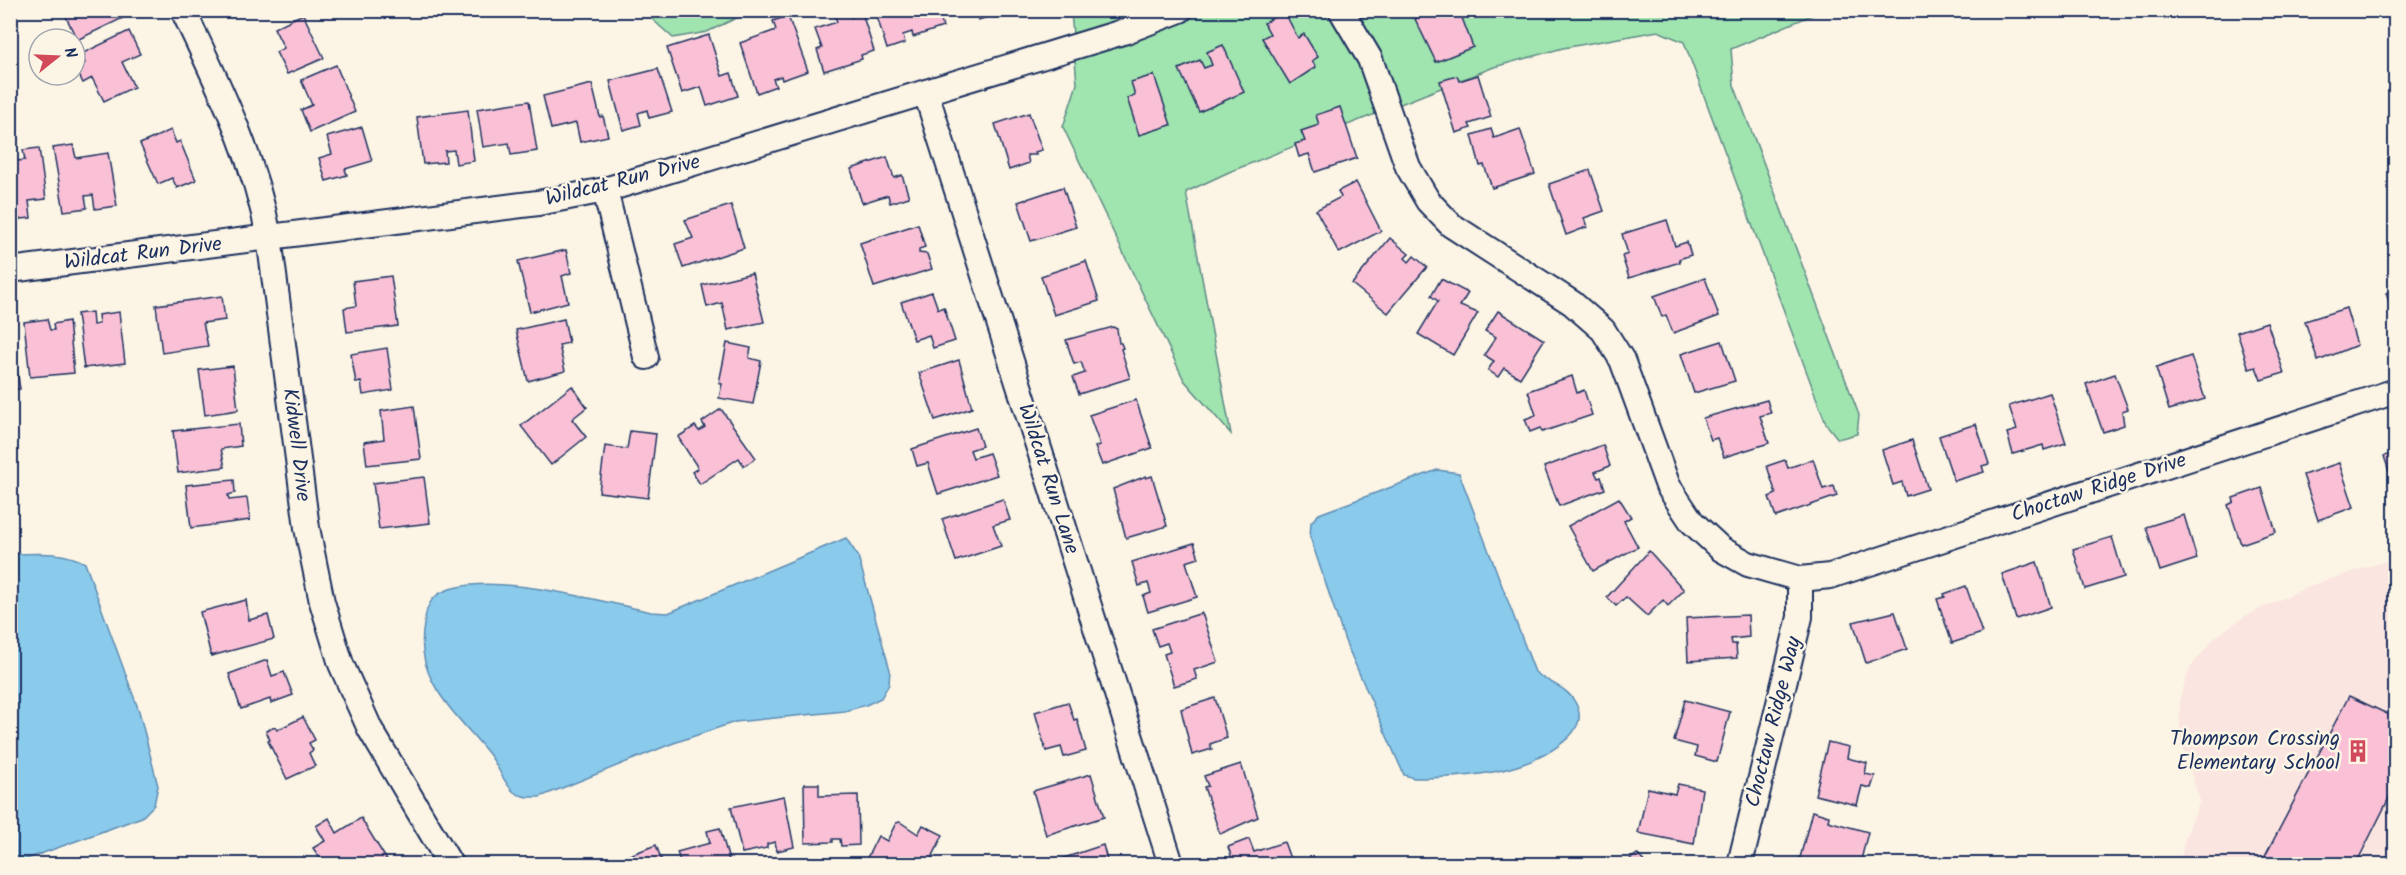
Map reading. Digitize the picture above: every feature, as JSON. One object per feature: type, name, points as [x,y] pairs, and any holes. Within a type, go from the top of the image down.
[{"type":"street","name":"Kidwell Drive","points":[[183,10],[247,151],[261,193],[269,237],[307,528],[322,602],[341,664],[370,729],[450,864]]},
{"type":"street","name":"Wildcat Run Drive","points":[[10,270],[538,203],[605,190],[926,93],[1151,16],[1180,10]]},
{"type":"street","points":[[1341,10],[1370,59],[1408,167],[1428,201],[1451,225],[1572,303],[1603,330],[1622,360],[1668,486],[1692,522],[1721,549],[1748,564],[1800,579]]},
{"type":"street","name":"Wildcat Run Lane","points":[[926,93],[1171,864]]},
{"type":"street","points":[[605,190],[646,357]]},
{"type":"street","name":"Choctaw Ridge Drive","points":[[1800,579],[1830,576],[2396,391]]},
{"type":"street","name":"Choctaw Ridge Way","points":[[1740,864],[1800,618],[1800,579]]},
{"type":"shaded area","points":[[2395,558],[2395,864],[2180,864],[2185,838],[2200,801],[2180,739],[2180,697],[2190,668],[2215,637],[2245,616],[2309,586]]},
{"type":"green space","points":[[643,11],[751,11],[707,32],[673,38]]},
{"type":"green space","points":[[1071,11],[1822,11],[1731,49],[1734,85],[1859,415],[1857,434],[1838,439],[1826,424],[1684,42],[1658,31],[1563,48],[1494,67],[1229,172],[1186,192],[1231,434],[1184,380],[1063,127],[1077,84]]},
{"type":"water","points":[[1437,470],[1459,473],[1535,672],[1562,688],[1571,697],[1579,712],[1579,717],[1575,730],[1568,738],[1535,759],[1496,772],[1454,777],[1414,778],[1404,775],[1345,641],[1310,537],[1311,522],[1319,514]]},
{"type":"water","points":[[846,538],[858,556],[890,670],[889,684],[881,698],[866,705],[845,711],[735,722],[671,744],[540,797],[526,797],[514,792],[507,784],[489,754],[441,696],[425,663],[422,645],[427,609],[436,596],[455,588],[480,584],[509,585],[572,595],[651,612],[668,613]]},
{"type":"water","points":[[10,554],[58,554],[85,563],[139,711],[158,786],[154,805],[142,817],[13,864],[10,864]]},
{"type":"building","points":[[63,10],[119,10],[123,18],[87,35],[87,27],[71,27]]},
{"type":"building","points":[[833,10],[848,10],[851,17],[862,13],[874,51],[861,55],[862,59],[824,71],[817,50],[822,48],[815,29],[837,22]]},
{"type":"building","points":[[875,10],[938,10],[943,27],[913,37],[912,32],[903,35],[905,43],[887,49]]},
{"type":"building","points":[[975,10],[1001,10],[1001,13],[978,20]]},
{"type":"building","points":[[1436,10],[1459,10],[1473,47],[1436,62],[1415,19]]},
{"type":"building","points":[[1284,11],[1298,38],[1304,34],[1318,57],[1312,61],[1316,67],[1290,84],[1262,38],[1270,34],[1264,23]]},
{"type":"building","points":[[303,14],[324,58],[287,74],[276,52],[284,48],[274,28]]},
{"type":"building","points":[[788,16],[808,71],[782,80],[781,76],[773,79],[776,86],[757,93],[740,43],[776,30],[773,21]]},
{"type":"building","points":[[129,31],[140,54],[122,62],[134,87],[104,101],[92,78],[87,81],[87,51]]},
{"type":"building","points":[[709,35],[722,76],[731,73],[738,96],[707,106],[701,87],[682,93],[667,48]]},
{"type":"building","points":[[1223,45],[1244,92],[1199,112],[1179,69],[1200,60],[1204,68],[1212,65],[1207,52]]},
{"type":"building","points":[[336,65],[355,112],[310,132],[301,110],[312,105],[301,80]]},
{"type":"building","points":[[658,69],[672,112],[649,118],[647,110],[638,113],[641,125],[623,130],[610,81]]},
{"type":"building","points":[[1154,75],[1171,125],[1139,135],[1127,98],[1135,95],[1131,82]]},
{"type":"building","points":[[1478,75],[1491,117],[1469,124],[1471,128],[1456,133],[1440,81],[1457,76],[1459,81]]},
{"type":"building","points":[[592,84],[600,117],[603,116],[608,136],[580,142],[576,123],[551,129],[543,96]]},
{"type":"building","points":[[529,101],[537,151],[511,155],[509,143],[483,147],[477,109]]},
{"type":"building","points":[[1340,107],[1357,158],[1315,172],[1309,154],[1299,157],[1295,144],[1305,141],[1301,131],[1319,125],[1316,115]]},
{"type":"building","points":[[468,110],[474,161],[456,164],[454,150],[445,151],[446,162],[423,164],[417,117]]},
{"type":"building","points":[[1029,113],[1042,150],[1035,152],[1036,155],[1027,155],[1029,163],[1009,170],[995,124]]},
{"type":"building","points":[[362,127],[372,161],[345,169],[347,175],[326,181],[319,158],[332,154],[327,137]]},
{"type":"building","points":[[1491,129],[1494,138],[1520,129],[1535,174],[1492,188],[1484,165],[1480,166],[1472,135]]},
{"type":"building","points":[[171,130],[176,143],[180,141],[196,180],[177,188],[172,178],[158,184],[140,144]]},
{"type":"building","points":[[73,145],[76,158],[108,153],[117,206],[95,209],[93,195],[85,196],[87,208],[64,211],[53,148]]},
{"type":"building","points":[[39,148],[46,199],[29,201],[31,218],[10,220],[10,162],[25,160],[23,150]]},
{"type":"building","points":[[887,157],[894,178],[902,175],[909,197],[890,203],[888,195],[862,203],[851,169]]},
{"type":"building","points":[[1590,170],[1604,211],[1584,218],[1587,227],[1566,235],[1549,184]]},
{"type":"building","points":[[1356,182],[1381,231],[1339,253],[1316,210],[1341,197],[1338,191]]},
{"type":"building","points":[[1063,187],[1076,227],[1031,241],[1018,202]]},
{"type":"building","points":[[731,205],[744,248],[683,268],[675,244],[693,238],[685,220]]},
{"type":"building","points":[[1667,220],[1675,246],[1687,242],[1691,255],[1679,259],[1680,262],[1629,278],[1622,256],[1628,254],[1622,234]]},
{"type":"building","points":[[918,224],[925,247],[919,249],[919,253],[927,254],[932,269],[874,287],[860,243]]},
{"type":"building","points":[[1390,238],[1409,254],[1405,258],[1409,262],[1414,256],[1427,267],[1388,313],[1352,284]]},
{"type":"building","points":[[566,250],[571,273],[562,276],[568,302],[530,312],[518,261]]},
{"type":"building","points":[[1086,261],[1099,301],[1054,315],[1041,276]]},
{"type":"building","points":[[752,273],[764,322],[728,330],[722,303],[707,307],[702,285]]},
{"type":"building","points":[[391,276],[398,326],[347,332],[344,308],[356,306],[353,281]]},
{"type":"building","points":[[1705,278],[1719,316],[1673,333],[1666,315],[1662,317],[1654,296]]},
{"type":"building","points":[[1441,279],[1468,293],[1460,306],[1478,313],[1453,355],[1418,334],[1438,301],[1431,296]]},
{"type":"building","points":[[2396,289],[2396,323],[2386,293]]},
{"type":"building","points":[[932,292],[938,309],[944,307],[955,341],[933,348],[929,335],[914,340],[901,302]]},
{"type":"building","points":[[222,296],[225,320],[203,323],[208,346],[162,353],[156,305]]},
{"type":"building","points":[[2346,308],[2357,345],[2318,361],[2305,321]]},
{"type":"building","points":[[1498,311],[1544,340],[1520,378],[1504,368],[1498,377],[1488,370],[1494,361],[1484,355],[1496,337],[1485,331]]},
{"type":"building","points":[[92,312],[93,325],[99,324],[98,315],[119,312],[125,363],[84,368],[77,314]]},
{"type":"building","points":[[47,319],[50,330],[54,330],[53,324],[69,321],[74,373],[30,377],[24,322]]},
{"type":"building","points":[[564,319],[569,343],[559,345],[565,371],[528,381],[516,330]]},
{"type":"building","points":[[2267,322],[2284,373],[2261,380],[2256,367],[2249,369],[2237,332]]},
{"type":"building","points":[[10,326],[20,389],[10,390]]},
{"type":"building","points":[[1113,327],[1117,329],[1130,378],[1079,394],[1073,377],[1085,373],[1081,362],[1074,364],[1066,340]]},
{"type":"building","points":[[1722,341],[1735,381],[1694,393],[1681,354]]},
{"type":"building","points":[[727,343],[751,348],[749,358],[761,361],[753,404],[719,398],[722,384],[719,383]]},
{"type":"building","points":[[387,348],[393,390],[363,395],[361,382],[356,383],[351,354]]},
{"type":"building","points":[[2191,356],[2205,399],[2169,410],[2156,368]]},
{"type":"building","points":[[959,360],[972,408],[935,420],[919,373]]},
{"type":"building","points":[[233,366],[238,410],[205,415],[199,370]]},
{"type":"building","points":[[2115,374],[2128,409],[2122,411],[2124,425],[2103,432],[2086,384]]},
{"type":"building","points":[[1572,376],[1577,393],[1584,390],[1592,415],[1542,432],[1540,428],[1530,432],[1525,419],[1536,415],[1528,391]]},
{"type":"building","points":[[572,386],[587,407],[572,419],[586,437],[551,465],[521,426]]},
{"type":"building","points":[[2050,393],[2066,443],[2044,450],[2043,445],[2013,454],[2007,433],[2017,430],[2009,406]]},
{"type":"building","points":[[1136,400],[1152,448],[1102,465],[1095,447],[1100,445],[1089,415]]},
{"type":"building","points":[[1767,400],[1771,413],[1760,416],[1769,443],[1724,457],[1717,438],[1711,440],[1703,418]]},
{"type":"building","points":[[414,406],[421,459],[367,465],[364,442],[384,439],[381,411]]},
{"type":"building","points":[[721,409],[756,458],[744,466],[739,458],[700,484],[692,472],[698,468],[678,437],[695,426],[699,431],[705,427],[702,422]]},
{"type":"building","points":[[239,424],[241,446],[221,449],[225,467],[178,473],[173,431]]},
{"type":"building","points":[[1976,424],[1989,464],[1982,466],[1984,472],[1954,481],[1939,436]]},
{"type":"building","points":[[976,428],[982,446],[970,450],[973,458],[989,453],[997,475],[938,494],[928,463],[917,466],[912,449]]},
{"type":"building","points":[[630,431],[656,434],[648,498],[599,492],[605,446],[627,449]]},
{"type":"building","points":[[1912,440],[1928,489],[1906,496],[1902,482],[1893,485],[1882,450]]},
{"type":"building","points":[[1603,445],[1610,466],[1595,472],[1598,478],[1601,477],[1605,489],[1559,506],[1544,467]]},
{"type":"building","points":[[2396,453],[2396,493],[2384,456]]},
{"type":"building","points":[[1813,459],[1823,489],[1834,486],[1837,496],[1776,517],[1769,497],[1776,494],[1767,466],[1785,460],[1788,468]]},
{"type":"building","points":[[2339,463],[2354,507],[2318,520],[2303,475]]},
{"type":"building","points":[[1146,476],[1146,478],[1152,476],[1167,526],[1126,538],[1113,489]]},
{"type":"building","points":[[424,477],[430,523],[379,529],[373,483]]},
{"type":"building","points":[[234,480],[235,493],[228,495],[229,500],[247,498],[250,520],[191,528],[186,485]]},
{"type":"building","points":[[2262,488],[2276,532],[2241,544],[2228,505],[2234,502],[2233,498]]},
{"type":"building","points":[[1619,498],[1631,517],[1624,521],[1638,547],[1593,571],[1568,526]]},
{"type":"building","points":[[1003,499],[1010,520],[993,525],[1001,546],[956,561],[942,519]]},
{"type":"building","points":[[2184,515],[2197,559],[2160,571],[2146,527]]},
{"type":"building","points":[[2112,537],[2124,577],[2085,589],[2073,549]]},
{"type":"building","points":[[1194,543],[1199,558],[1186,562],[1197,597],[1148,612],[1143,596],[1151,593],[1148,583],[1139,586],[1132,562]]},
{"type":"building","points":[[1649,551],[1684,590],[1668,606],[1663,600],[1647,616],[1626,597],[1616,606],[1607,597]]},
{"type":"building","points":[[2037,562],[2051,607],[2016,619],[2002,574]]},
{"type":"building","points":[[1966,586],[1982,633],[1952,643],[1937,599]]},
{"type":"building","points":[[246,600],[249,620],[268,615],[274,639],[211,656],[200,612]]},
{"type":"building","points":[[1895,612],[1907,649],[1866,663],[1853,622]]},
{"type":"building","points":[[1202,613],[1218,662],[1194,670],[1197,679],[1174,686],[1164,654],[1170,652],[1167,643],[1158,646],[1152,629]]},
{"type":"building","points":[[1748,615],[1749,637],[1731,639],[1732,644],[1736,644],[1737,658],[1688,661],[1686,618]]},
{"type":"building","points":[[267,660],[272,676],[284,672],[293,695],[271,703],[270,699],[241,709],[229,674]]},
{"type":"building","name":"Thompson Crossing Elementary School","points":[[2349,696],[2396,718],[2396,784],[2356,864],[2261,864]]},
{"type":"building","points":[[1215,698],[1227,738],[1210,744],[1212,749],[1192,755],[1181,709]]},
{"type":"building","points":[[1685,700],[1730,712],[1717,762],[1695,756],[1697,747],[1674,741]]},
{"type":"building","points":[[1068,702],[1074,720],[1077,719],[1086,751],[1064,757],[1061,747],[1046,751],[1035,712]]},
{"type":"building","points":[[303,717],[315,740],[309,743],[313,750],[309,753],[315,766],[287,779],[268,741],[270,740],[266,731],[275,727],[277,730]]},
{"type":"building","points":[[1828,742],[1849,747],[1847,758],[1867,763],[1865,774],[1875,776],[1871,788],[1862,786],[1857,805],[1815,795]]},
{"type":"building","points":[[1241,764],[1258,817],[1220,834],[1204,787],[1208,786],[1204,776]]},
{"type":"building","points":[[1091,774],[1104,817],[1046,835],[1033,791]]},
{"type":"building","points":[[804,784],[819,784],[819,796],[858,795],[859,845],[841,846],[840,839],[833,839],[833,842],[805,843]]},
{"type":"building","points":[[1678,784],[1702,789],[1694,844],[1638,833],[1648,788],[1675,794]]},
{"type":"building","points":[[784,796],[794,847],[777,851],[775,842],[767,844],[767,848],[742,853],[731,807]]},
{"type":"building","points":[[1812,811],[1829,816],[1828,821],[1868,832],[1860,864],[1799,862]]},
{"type":"building","points":[[329,818],[337,833],[361,818],[388,862],[383,864],[324,864],[313,848],[325,841],[316,826]]},
{"type":"building","points":[[900,822],[918,834],[923,825],[943,835],[929,864],[905,864],[901,861],[899,864],[879,864],[867,858],[878,836],[887,841],[896,823]]},
{"type":"building","points":[[720,828],[730,864],[681,864],[677,852],[710,843],[707,831]]},
{"type":"building","points":[[1249,839],[1254,852],[1284,842],[1292,864],[1227,864],[1225,860],[1232,858],[1228,847]]},
{"type":"building","points":[[656,845],[663,864],[619,864],[617,860]]},
{"type":"building","points":[[1103,845],[1107,860],[1104,861],[1105,864],[1056,864],[1055,861]]},
{"type":"building","points":[[1637,854],[1646,864],[1624,864]]},
{"type":"place","name":"Thompson Crossing Elementary School","points":[[2358,751]]}]
